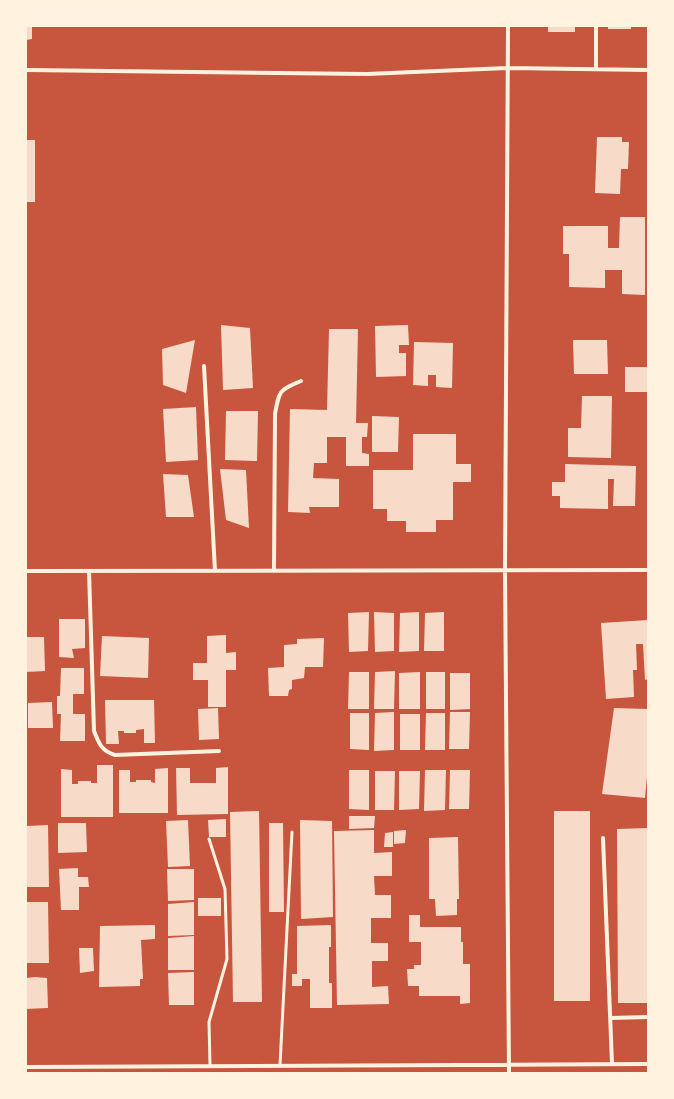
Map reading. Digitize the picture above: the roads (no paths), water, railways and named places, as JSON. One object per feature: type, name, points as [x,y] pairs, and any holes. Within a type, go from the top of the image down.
[{"type":"street","points":[[508,26],[505,571],[509,1073]]},
{"type":"street","points":[[596,26],[596,69]]},
{"type":"street","points":[[26,70],[367,74],[507,68],[648,70]]},
{"type":"street","points":[[204,366],[215,571]]},
{"type":"street","points":[[274,571],[275,414],[278,396],[284,388],[301,381]]},
{"type":"street","points":[[26,571],[648,570]]},
{"type":"street","points":[[89,571],[94,731],[100,746],[106,753],[114,755],[219,751]]},
{"type":"street","points":[[603,838],[612,1064]]},
{"type":"street","points":[[610,1018],[648,1017]]},
{"type":"street","points":[[26,1067],[648,1064]]},
{"type":"lane","points":[[280,1065],[292,832]]},
{"type":"lane","points":[[209,839],[225,889],[227,959],[209,1022],[210,1066]]}]
